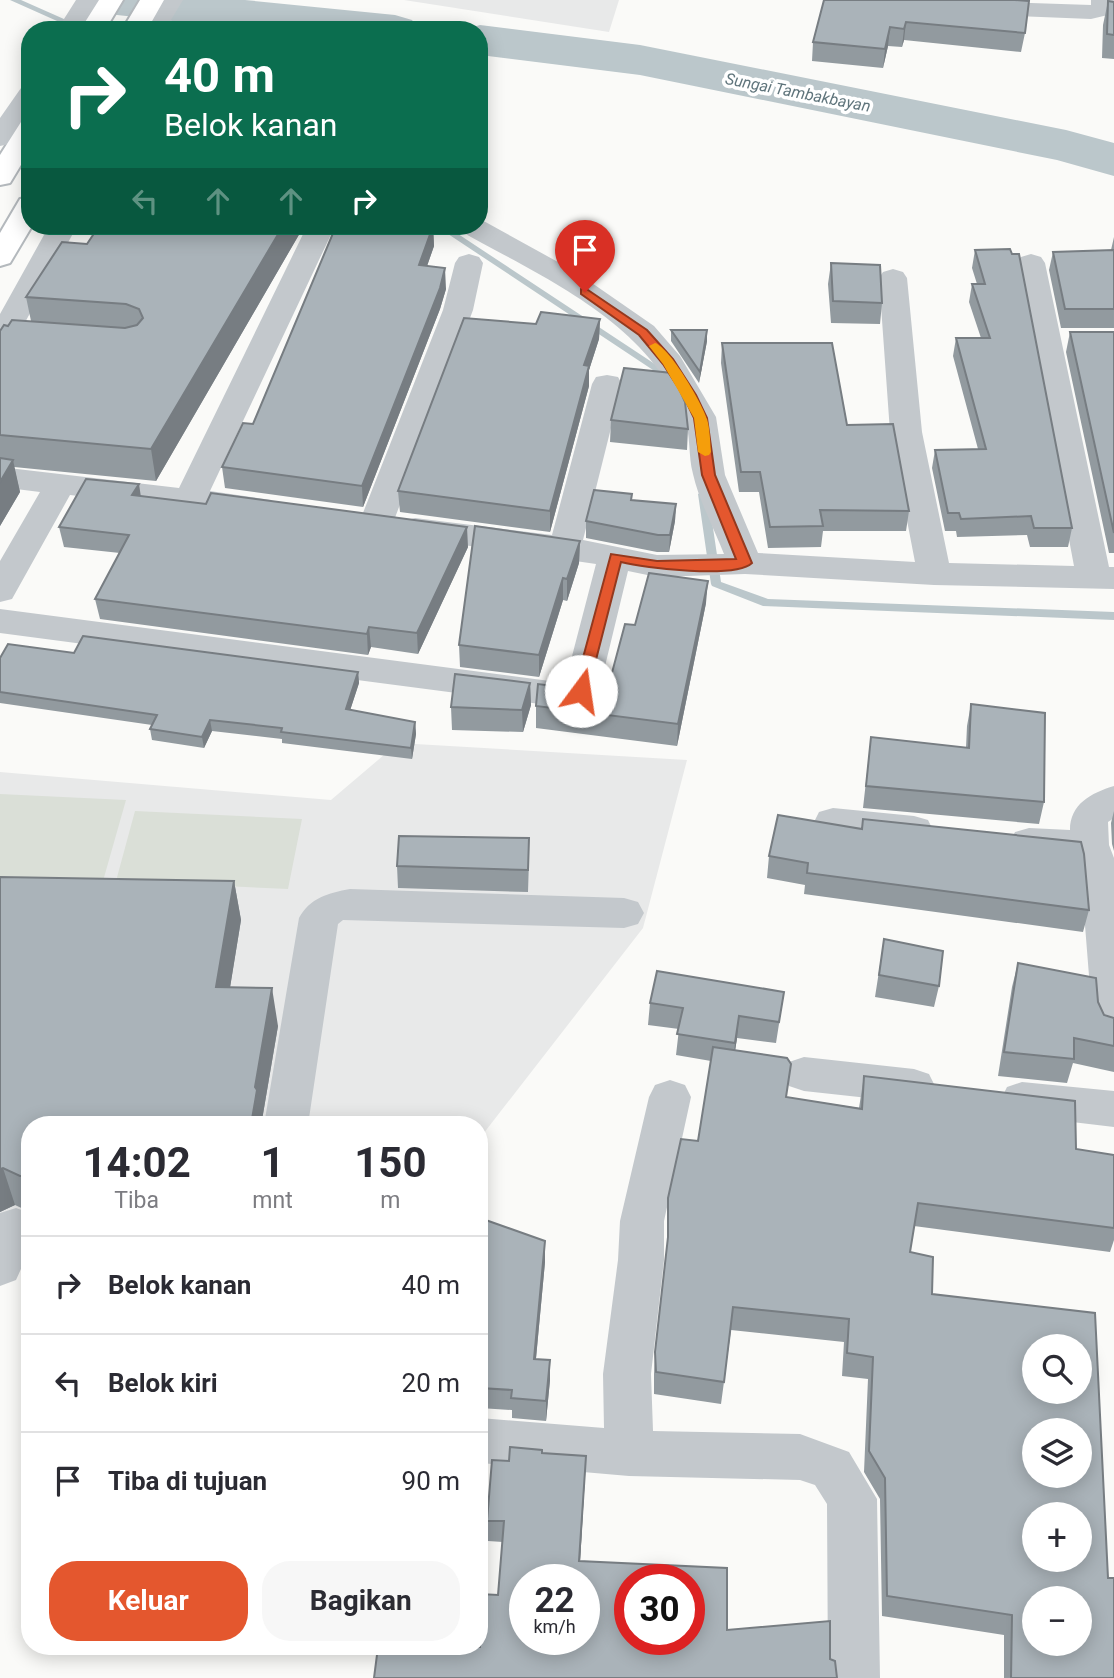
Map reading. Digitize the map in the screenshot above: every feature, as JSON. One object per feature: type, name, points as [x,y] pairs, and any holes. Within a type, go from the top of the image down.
[{"type":"highway","points":[[98,21],[111,0]]},
{"type":"highway","points":[[139,21],[152,0]]},
{"type":"highway","points":[[0,177],[21,143]]},
{"type":"highway","points":[[3,270],[21,227]]},
{"type":"street","points":[[75,21],[88,0]]},
{"type":"street","points":[[158,21],[171,0]]},
{"type":"street","points":[[958,0],[960,5],[967,7],[1102,6]]},
{"type":"street","points":[[0,137],[21,106]]},
{"type":"street","points":[[3,270],[30,235]]},
{"type":"street","points":[[11,340],[59,235]]},
{"type":"street","points":[[191,497],[317,235]]},
{"type":"street","points":[[488,235],[566,278],[643,332],[668,362],[700,418],[709,475],[745,563]]},
{"type":"street","points":[[469,262],[458,310],[363,521],[565,547],[657,566],[745,563],[934,574],[1104,579],[1061,340],[1031,263]]},
{"type":"street","points":[[893,278],[906,432],[934,574]]},
{"type":"street","points":[[565,547],[607,384]]},
{"type":"street","points":[[0,477],[191,497],[283,510]]},
{"type":"street","points":[[0,591],[61,483]]},
{"type":"street","points":[[0,621],[570,696],[581,691],[615,557]]},
{"type":"street","points":[[1114,800],[1089,816],[1102,866],[1114,1026]]},
{"type":"street","points":[[833,822],[952,834]]},
{"type":"street","points":[[992,838],[1102,866]]},
{"type":"street","points":[[287,1116],[319,918],[324,912],[336,906],[350,904],[624,913]]},
{"type":"street","points":[[804,1074],[1114,1109]]},
{"type":"street","points":[[629,1453],[626,1374],[641,1260],[642,1221],[670,1097]]},
{"type":"street","points":[[488,1442],[629,1453],[800,1457],[832,1468],[852,1499],[853,1678]]},
{"type":"shaded area","points":[[404,0],[619,0],[609,32]]},
{"type":"shaded area","points":[[398,743],[687,760],[643,928],[488,1128],[488,1116],[21,1116],[21,1269],[0,1268],[0,772],[331,800]]},
{"type":"shaded area","points":[[0,794],[126,800],[103,881],[0,876]]},
{"type":"shaded area","points":[[135,811],[302,819],[288,889],[116,881]]},
{"type":"building","points":[[824,0],[1029,1],[1025,33],[906,22],[904,29],[890,27],[885,49],[813,42]]},
{"type":"building","points":[[1108,1],[1114,2],[1114,35],[1107,34]]},
{"type":"building","points":[[93,235],[278,235],[151,449],[0,435],[0,331],[4,325],[8,326],[12,320],[125,328],[137,325],[143,318],[139,309],[126,304],[26,297],[62,242],[87,244]]},
{"type":"building","points":[[332,235],[430,235],[419,265],[445,268],[440,288],[362,486],[222,467],[243,423],[253,424]]},
{"type":"building","points":[[1010,249],[1012,254],[1019,254],[1072,528],[1034,528],[1031,516],[961,519],[959,513],[948,513],[935,450],[986,449],[956,338],[990,338],[972,284],[985,284],[975,250]]},
{"type":"building","points":[[1114,250],[1114,309],[1065,309],[1053,252]]},
{"type":"building","points":[[831,263],[880,265],[882,303],[833,301]]},
{"type":"building","points":[[541,312],[600,319],[584,365],[589,366],[550,511],[398,491],[464,318],[536,324]]},
{"type":"building","points":[[671,330],[707,330],[700,372]]},
{"type":"building","points":[[1070,332],[1114,332],[1114,533]]},
{"type":"building","points":[[722,343],[832,343],[847,425],[893,424],[909,511],[820,510],[823,526],[770,527],[760,472],[741,472]]},
{"type":"building","points":[[624,368],[672,373],[685,402],[688,429],[611,420]]},
{"type":"building","points":[[0,458],[13,460],[0,482]]},
{"type":"building","points":[[86,479],[139,484],[132,495],[206,504],[211,493],[467,527],[417,633],[369,627],[367,634],[95,599],[129,535],[59,527]]},
{"type":"building","points":[[594,490],[632,494],[631,500],[676,504],[670,535],[586,521]]},
{"type":"building","points":[[475,526],[580,541],[567,579],[563,578],[539,655],[459,645]]},
{"type":"building","points":[[649,573],[708,581],[678,724],[536,706],[538,684],[570,688],[587,683],[609,684],[625,624],[635,625]]},
{"type":"building","points":[[83,636],[358,672],[346,709],[415,722],[411,748],[210,720],[202,737],[150,729],[157,715],[0,692],[0,658],[8,644],[74,653]]},
{"type":"building","points":[[455,674],[530,683],[522,710],[451,707]]},
{"type":"building","points":[[971,704],[1045,713],[1044,802],[866,786],[871,737],[969,748]]},
{"type":"building","points":[[778,815],[862,829],[863,819],[1081,842],[1089,910],[807,873],[808,863],[769,856]]},
{"type":"building","points":[[399,836],[529,838],[528,870],[397,866]]},
{"type":"building","points":[[0,877],[234,881],[216,987],[272,988],[253,1116],[21,1116],[21,1176],[0,1169]]},
{"type":"building","points":[[884,939],[943,951],[939,986],[879,975]]},
{"type":"building","points":[[1018,963],[1096,978],[1098,1002],[1104,1015],[1114,1018],[1114,1046],[1074,1038],[1074,1059],[1004,1052]]},
{"type":"building","points":[[657,971],[784,992],[779,1022],[739,1016],[735,1043],[677,1034],[683,1008],[650,1003]]},
{"type":"building","points":[[713,1047],[787,1058],[791,1064],[786,1097],[862,1109],[864,1076],[1075,1101],[1076,1149],[1114,1155],[1114,1228],[918,1203],[910,1252],[933,1257],[932,1294],[1095,1313],[1108,1578],[1114,1578],[1114,1678],[1011,1678],[1012,1615],[887,1596],[885,1478],[869,1451],[873,1357],[847,1353],[849,1319],[733,1307],[724,1382],[656,1372],[655,1352],[668,1237],[668,1198],[681,1139],[698,1141]]},
{"type":"building","points":[[488,1221],[545,1241],[534,1359],[550,1360],[546,1401],[511,1398],[512,1390],[488,1388]]},
{"type":"building","points":[[510,1447],[542,1450],[542,1453],[586,1456],[579,1561],[642,1564],[614,1564],[614,1655],[705,1655],[705,1567],[727,1568],[727,1630],[830,1621],[830,1659],[835,1661],[837,1678],[374,1678],[377,1655],[488,1655],[488,1594],[498,1595],[504,1521],[488,1521],[492,1460],[509,1461]]},
{"type":"waterway","points":[[14,0],[64,21]]},
{"type":"waterway","name":"Sungai Tambakbayan","points":[[108,0],[309,21]]},
{"type":"waterway","name":"Sungai Tambakbayan","points":[[488,41],[640,60],[1066,146],[1114,160]]},
{"type":"waterway","points":[[454,235],[668,376]]},
{"type":"waterway","points":[[703,494],[716,584],[767,603],[1114,616]]},
{"type":"slow traffic","points":[[655,346],[689,395],[700,418],[705,452]]},
{"type":"route","points":[[581,691],[615,557],[657,566],[745,563],[709,475],[700,418],[689,395],[668,362],[643,332],[585,292]]}]
